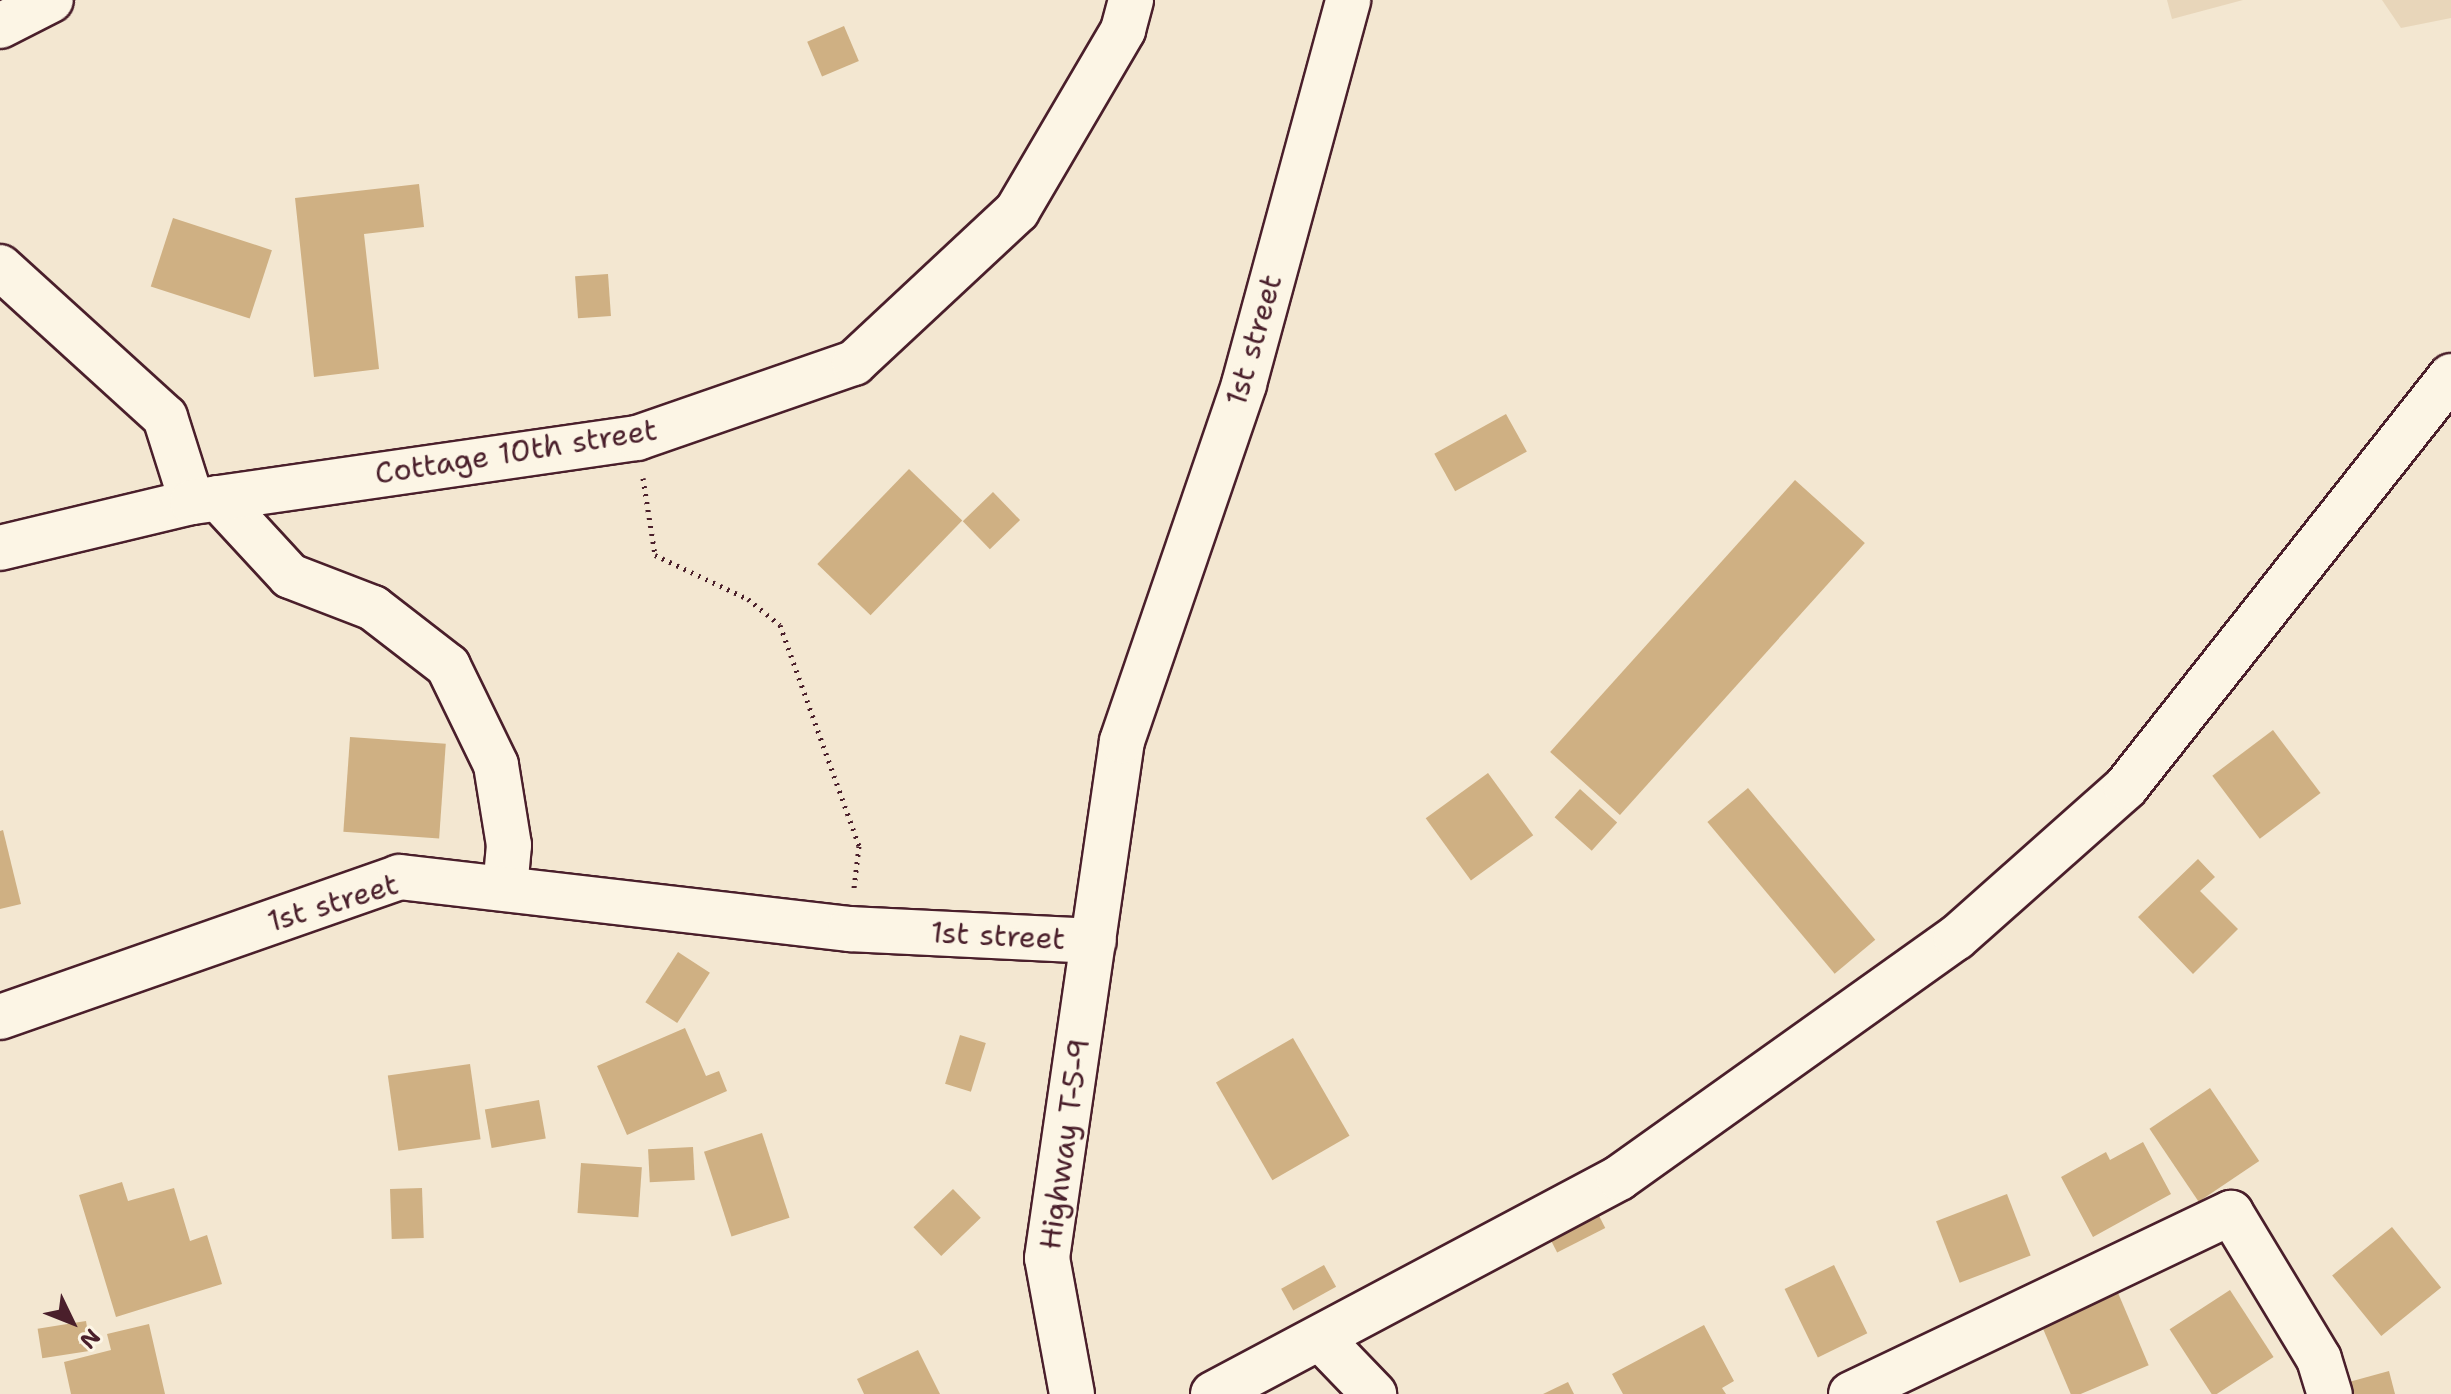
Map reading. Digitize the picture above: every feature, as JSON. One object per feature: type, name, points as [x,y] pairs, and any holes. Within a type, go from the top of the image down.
[{"type":"street","points":[[0,26],[51,0]]},
{"type":"street","name":"Сottage 10th street","points":[[0,548],[205,500],[637,438],[854,363],[1017,211],[1123,30],[1131,0]]},
{"type":"street","name":"1st street","points":[[0,1017],[399,877],[850,929],[1094,941],[1122,741],[1244,384],[1348,0]]},
{"type":"street","points":[[0,267],[165,417],[205,500],[290,576],[373,608],[448,666],[496,765],[509,845],[505,889]]},
{"type":"street","points":[[1213,1394],[1323,1341],[1619,1178],[1956,938],[2126,787],[2451,376]]},
{"type":"street","name":"Highway T-5-9","points":[[1072,1394],[1047,1258],[1094,941]]},
{"type":"street","points":[[1851,1394],[2231,1213],[2319,1359],[2330,1394]]},
{"type":"street","points":[[1323,1341],[1374,1394]]},
{"type":"path","points":[[637,438],[655,555],[748,599],[780,625],[859,846],[850,929]]},
{"type":"shaded area","points":[[2167,0],[2243,0],[2172,19]]},
{"type":"shaded area","points":[[2382,0],[2451,0],[2451,18],[2401,28]]},
{"type":"building","points":[[844,26],[859,61],[822,77],[807,42]]},
{"type":"building","points":[[419,184],[424,227],[364,234],[379,369],[314,377],[295,198]]},
{"type":"building","points":[[173,218],[272,250],[250,319],[151,286]]},
{"type":"building","points":[[608,274],[611,316],[578,318],[575,276]]},
{"type":"building","points":[[1506,414],[1527,452],[1455,491],[1434,454]]},
{"type":"building","points":[[909,469],[962,520],[871,615],[817,564]]},
{"type":"building","points":[[1795,480],[1865,543],[1620,815],[1550,752]]},
{"type":"building","points":[[993,492],[1020,520],[990,549],[963,521]]},
{"type":"building","points":[[2273,730],[2321,793],[2260,839],[2212,776]]},
{"type":"building","points":[[350,737],[446,744],[439,838],[343,832]]},
{"type":"building","points":[[1488,773],[1533,835],[1471,881],[1426,818]]},
{"type":"building","points":[[1748,788],[1875,940],[1835,974],[1707,822]]},
{"type":"building","points":[[1580,789],[1617,822],[1592,851],[1555,817]]},
{"type":"building","points":[[3,830],[21,904],[0,909],[0,831]]},
{"type":"building","points":[[2198,859],[2215,877],[2200,891],[2238,929],[2193,974],[2138,917]]},
{"type":"building","points":[[678,952],[710,973],[677,1023],[645,1002]]},
{"type":"building","points":[[685,1028],[706,1076],[719,1071],[727,1091],[627,1135],[597,1066]]},
{"type":"building","points":[[960,1035],[986,1043],[971,1092],[945,1084]]},
{"type":"building","points":[[1293,1038],[1350,1136],[1272,1180],[1216,1082]]},
{"type":"building","points":[[470,1064],[481,1139],[398,1151],[388,1076]]},
{"type":"building","points":[[2210,1088],[2259,1161],[2199,1202],[2149,1129]]},
{"type":"building","points":[[539,1100],[546,1138],[492,1148],[485,1110]]},
{"type":"building","points":[[762,1133],[790,1218],[731,1236],[704,1152]]},
{"type":"building","points":[[2143,1142],[2171,1194],[2093,1237],[2061,1177],[2106,1152],[2110,1160]]},
{"type":"building","points":[[693,1147],[695,1180],[650,1182],[648,1149]]},
{"type":"building","points":[[581,1163],[642,1167],[638,1217],[578,1213]]},
{"type":"building","points":[[122,1182],[128,1201],[174,1188],[190,1241],[207,1235],[222,1284],[116,1317],[79,1195]]},
{"type":"building","points":[[422,1188],[424,1238],[392,1239],[390,1189]]},
{"type":"building","points":[[953,1189],[981,1218],[941,1256],[913,1227]]},
{"type":"building","points":[[2007,1194],[2031,1256],[1960,1283],[1936,1221]]},
{"type":"building","points":[[1593,1204],[1605,1228],[1557,1253],[1545,1229]]},
{"type":"building","points":[[2392,1227],[2441,1288],[2381,1336],[2332,1275]]},
{"type":"building","points":[[1324,1265],[1336,1287],[1293,1311],[1281,1289]]},
{"type":"building","points":[[1834,1265],[1867,1333],[1818,1357],[1785,1289]]},
{"type":"building","points":[[2110,1274],[2149,1365],[2081,1394],[2071,1394],[2034,1306]]},
{"type":"building","points":[[2230,1290],[2274,1357],[2217,1394],[2212,1394],[2170,1329]]},
{"type":"building","points":[[86,1321],[91,1351],[42,1358],[38,1329]]},
{"type":"building","points":[[149,1324],[165,1394],[71,1394],[64,1362],[111,1350],[107,1334]]},
{"type":"building","points":[[1704,1325],[1734,1381],[1722,1388],[1726,1394],[1623,1394],[1612,1374]]},
{"type":"building","points":[[918,1350],[940,1394],[864,1394],[857,1379]]},
{"type":"building","points":[[2389,1371],[2395,1394],[2340,1394],[2338,1385]]},
{"type":"building","points":[[1568,1382],[1574,1394],[1543,1394]]}]
